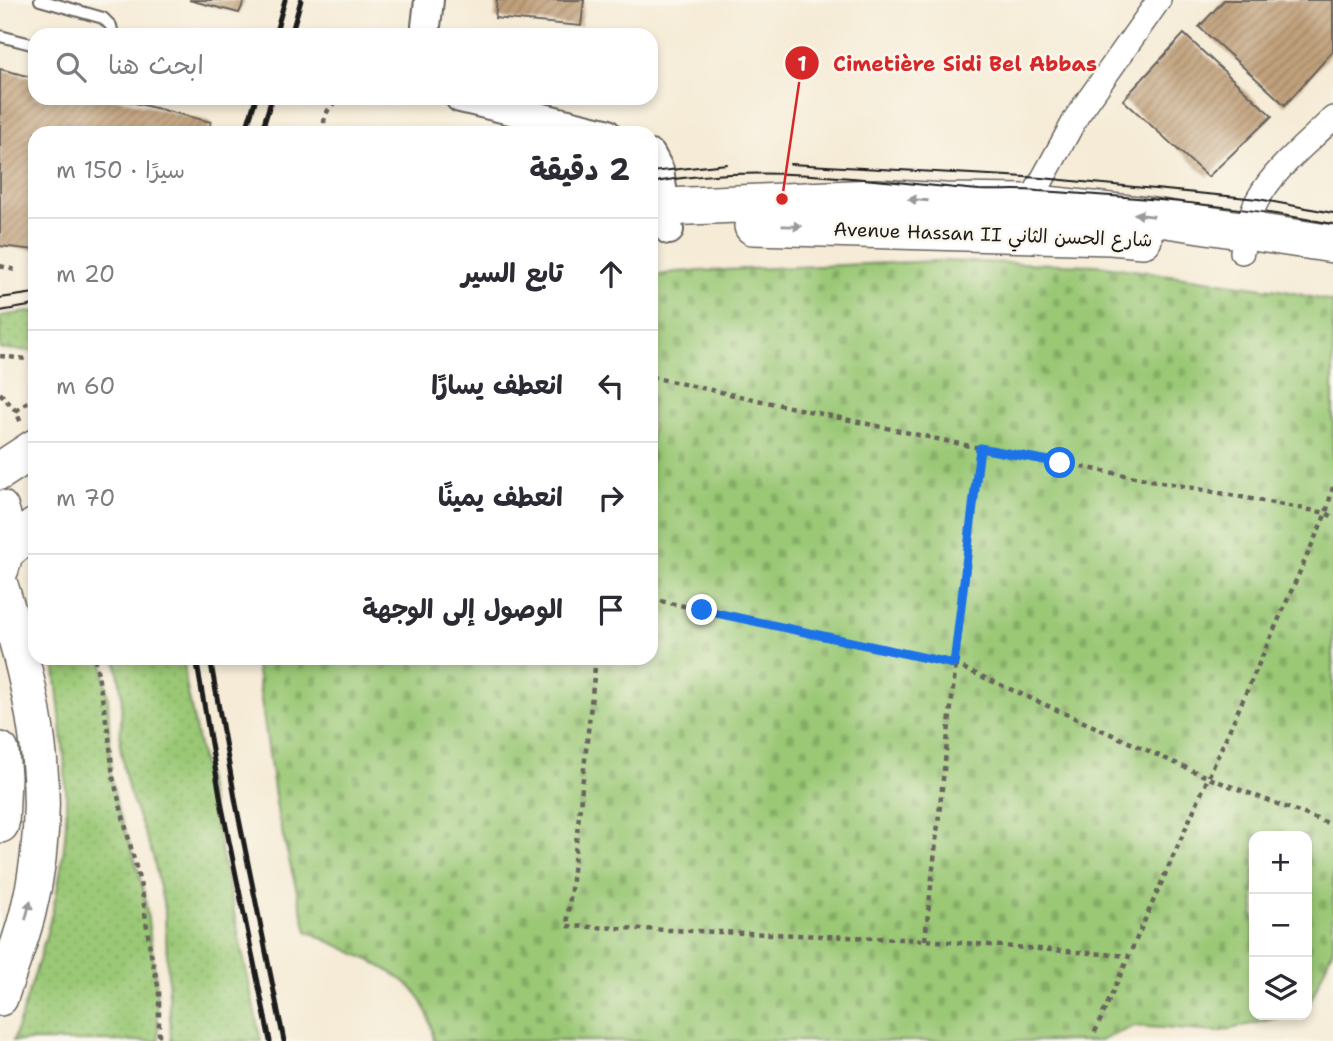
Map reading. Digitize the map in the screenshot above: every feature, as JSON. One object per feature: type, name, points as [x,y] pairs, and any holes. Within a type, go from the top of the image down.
[{"type":"highway","name":"Avenue Hassan II شارع الحسن الثاني","points":[[659,220],[760,226],[1022,218],[1111,236],[1333,244]]},
{"type":"highway","name":"Avenue Hassan II شارع الحسن الثاني","points":[[1244,241],[1333,268]]},
{"type":"highway","points":[[0,471],[28,438]]},
{"type":"highway","points":[[0,509],[6,527],[2,569]]},
{"type":"highway","points":[[2,569],[28,536]]},
{"type":"highway","points":[[0,751],[0,824]]},
{"type":"main road","points":[[0,998],[28,912],[37,866],[42,813],[41,766],[35,720],[2,569]]},
{"type":"street","points":[[426,28],[429,0]]},
{"type":"street","points":[[1022,218],[1077,116],[1159,0]]},
{"type":"street","points":[[491,105],[582,126]]},
{"type":"street","points":[[1244,241],[1258,199],[1275,175],[1333,118]]},
{"type":"street","points":[[658,168],[659,220]]},
{"type":"lane","points":[[40,0],[103,18],[111,28]]},
{"type":"lane","points":[[0,37],[28,44]]},
{"type":"path","points":[[325,126],[326,112],[332,105]]},
{"type":"path","points":[[0,266],[19,271]]},
{"type":"path","points":[[0,356],[28,359]]},
{"type":"path","points":[[658,379],[980,448],[1326,513],[1333,517]]},
{"type":"path","points":[[0,393],[16,411],[28,435]]},
{"type":"path","points":[[16,411],[28,402]]},
{"type":"path","points":[[925,940],[980,448]]},
{"type":"path","points":[[1095,1032],[1326,513],[1333,487]]},
{"type":"path","points":[[658,601],[954,664],[1209,778],[1333,825]]},
{"type":"path","points":[[96,665],[113,777],[142,891],[149,949],[159,991],[159,1041]]},
{"type":"path","points":[[595,665],[567,926],[925,940],[1129,956]]},
{"type":"green space","points":[[936,261],[1097,265],[1285,291],[1333,302],[1333,948],[1312,998],[1312,831],[1249,831],[1249,1020],[1269,1020],[1218,1032],[1134,1026],[1100,1041],[434,1041],[426,1011],[410,986],[374,963],[307,931],[278,816],[256,665],[658,665],[658,276],[675,272]]},
{"type":"green space","points":[[28,312],[28,351],[0,349],[0,316]]},
{"type":"green space","points":[[55,665],[104,665],[111,777],[145,898],[156,980],[159,1041],[13,1041],[47,934],[64,851],[66,782]]},
{"type":"green space","points":[[117,665],[184,665],[185,679],[261,1041],[171,1041],[165,912],[153,856],[129,792],[124,770],[120,745],[122,697]]},
{"type":"building","points":[[189,0],[245,0],[239,13]]},
{"type":"building","points":[[497,0],[584,0],[581,26],[495,18]]},
{"type":"building","points":[[1224,0],[1333,0],[1333,51],[1285,105],[1199,27]]},
{"type":"building","points":[[1184,34],[1272,116],[1208,177],[1123,100]]},
{"type":"building","points":[[0,69],[28,76],[28,105],[143,105],[211,122],[210,126],[28,126],[28,249],[0,246]]},
{"type":"tram line","points":[[658,171],[727,164]]},
{"type":"tram line","points":[[790,164],[1042,178],[1258,199],[1333,213]]},
{"type":"tram line","points":[[658,182],[733,174],[815,175],[979,190],[1031,190],[1149,199],[1333,224]]},
{"type":"tram line","points":[[0,298],[28,294]]},
{"type":"tram line","points":[[0,311],[28,306]]},
{"type":"railway","points":[[277,28],[285,0]]},
{"type":"railway","points":[[293,28],[301,0]]},
{"type":"railway","points":[[247,126],[254,105]]},
{"type":"railway","points":[[263,126],[270,105]]},
{"type":"railway","points":[[197,665],[222,807],[270,1041]]},
{"type":"railway","points":[[211,665],[236,804],[284,1041]]},
{"type":"place","name":"Cimetière Sidi Bel Abbas","points":[[782,199]]},
{"type":"route","points":[[702,610],[954,664],[980,448],[1060,463]]}]
